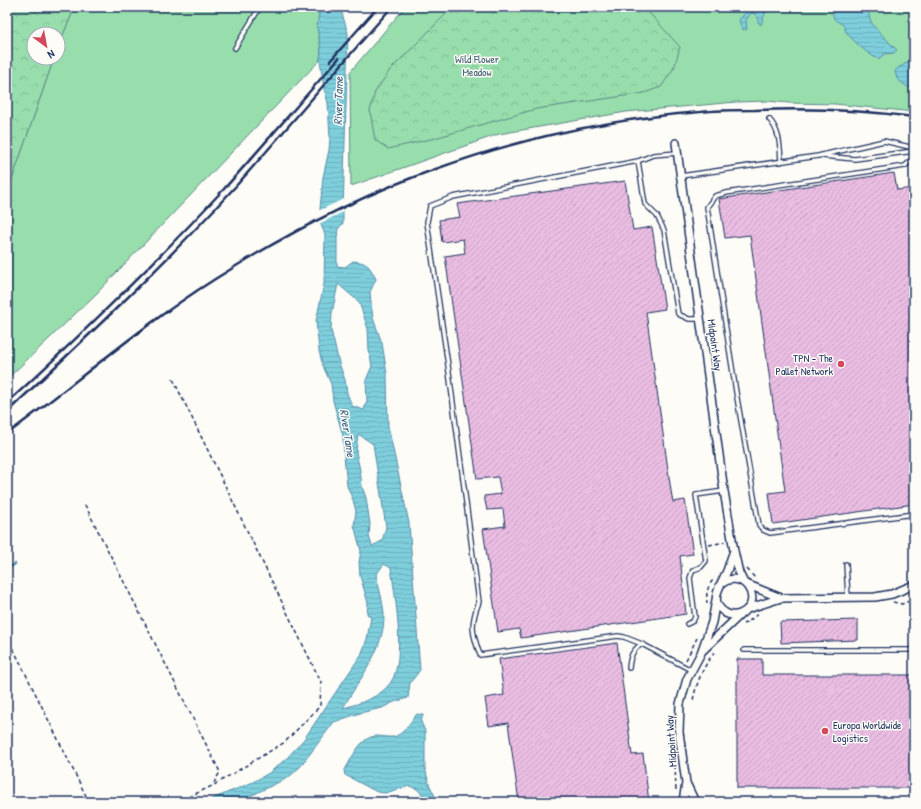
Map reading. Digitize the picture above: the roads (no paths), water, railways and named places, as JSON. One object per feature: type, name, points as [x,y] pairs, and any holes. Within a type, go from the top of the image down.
[{"type":"street","name":"Midpoint Way","points":[[676,143],[724,491],[739,573],[744,583],[781,598]]},
{"type":"street","points":[[719,586],[730,579],[744,583],[750,589],[752,595],[751,603],[745,611],[735,615],[726,613],[718,607],[716,593],[719,586],[726,572],[734,551]]},
{"type":"street","name":"Midpoint Way","points":[[701,653],[745,611],[781,598],[881,596],[913,589]]},
{"type":"street","name":"Midpoint Way","points":[[683,802],[686,783],[679,732],[680,704],[691,670],[701,653],[712,622],[716,600]]},
{"type":"street","name":"Midpoint Way","points":[[686,783],[695,802]]},
{"type":"lane","points":[[235,48],[260,7]]},
{"type":"lane","points":[[770,119],[776,128],[781,162]]},
{"type":"lane","points":[[681,176],[818,156],[884,141],[914,148]]},
{"type":"lane","points":[[677,152],[653,155],[638,161],[453,197],[430,206],[427,222],[480,602],[473,620],[473,629],[480,656],[618,636],[642,644],[691,670]]},
{"type":"lane","points":[[818,156],[855,159],[914,152]]},
{"type":"lane","points":[[914,158],[905,166],[726,193],[715,196],[707,207],[736,392],[759,525],[763,530],[770,533],[914,514]]},
{"type":"lane","points":[[638,161],[645,204],[657,216],[664,230],[678,314],[689,319],[701,319]]},
{"type":"lane","points":[[687,624],[693,621],[694,617],[690,578],[693,570],[701,567],[706,562],[696,495],[724,491]]},
{"type":"lane","points":[[846,564],[848,597]]},
{"type":"lane","points":[[630,668],[630,658],[634,649],[642,644]]},
{"type":"lane","points":[[744,650],[914,650]]},
{"type":"water","name":"River Tame","points":[[320,7],[340,7],[348,33],[343,223],[338,229],[337,266],[345,267],[353,261],[365,264],[370,268],[376,279],[370,292],[371,303],[373,318],[382,343],[387,374],[388,426],[409,523],[420,670],[410,683],[408,698],[394,702],[382,708],[360,713],[334,722],[300,767],[289,777],[238,802],[205,802],[253,782],[269,773],[287,758],[304,739],[361,655],[367,639],[371,617],[367,614],[368,603],[360,576],[359,562],[361,551],[354,525],[356,511],[347,486],[343,436],[333,401],[331,384],[323,366],[319,351],[316,321],[324,284],[325,235],[320,222],[320,209],[323,177],[330,138],[328,103],[324,89],[320,60],[321,49],[317,27]],"holes":[[[338,284],[359,302],[368,329],[369,351],[372,366],[366,380],[367,401],[364,410],[352,406],[347,393],[345,380],[331,330],[332,313]],[[358,434],[373,444],[386,527],[382,541],[372,546],[369,536],[370,524],[366,498],[362,486],[356,452]],[[384,564],[391,568],[395,594],[399,643],[395,672],[391,682],[382,692],[363,702],[343,708],[370,664],[380,640],[384,614],[376,575]]]},
{"type":"water","points":[[746,7],[775,7],[766,11],[761,25],[755,14],[751,13],[746,20],[746,30],[742,29],[739,20],[746,12]]},
{"type":"water","points":[[840,7],[870,7],[869,17],[873,25],[897,50],[896,52],[884,54],[879,59],[857,44],[846,32],[843,25],[833,16],[833,13]]},
{"type":"water","points":[[914,38],[914,81],[909,88],[897,79],[895,71],[907,63],[910,57],[911,41]]},
{"type":"water","points":[[417,714],[423,715],[421,722],[425,731],[425,768],[429,784],[437,800],[434,802],[429,802],[417,789],[409,786],[385,793],[377,792],[345,775],[344,771],[361,744],[371,737],[396,736],[403,731]]},
{"type":"waterway","points":[[7,569],[15,564]]},
{"type":"railway","points":[[330,61],[378,7]]},
{"type":"railway","points":[[7,412],[123,302],[208,216],[255,165],[392,7]]},
{"type":"railway","points":[[7,403],[117,299],[197,218],[238,174],[339,58]]},
{"type":"railway","points":[[7,434],[161,315],[215,279],[321,218],[376,192],[433,170],[531,140],[598,125],[666,115],[721,110],[795,109],[855,111],[914,117]]},
{"type":"place","name":"TPN - The Pallet Network","points":[[841,364]]},
{"type":"place","name":"Europa Worldwide Logistics","points":[[825,731]]},
{"type":"park label","name":"Wild Flower Meadow","points":[[477,65]]}]
